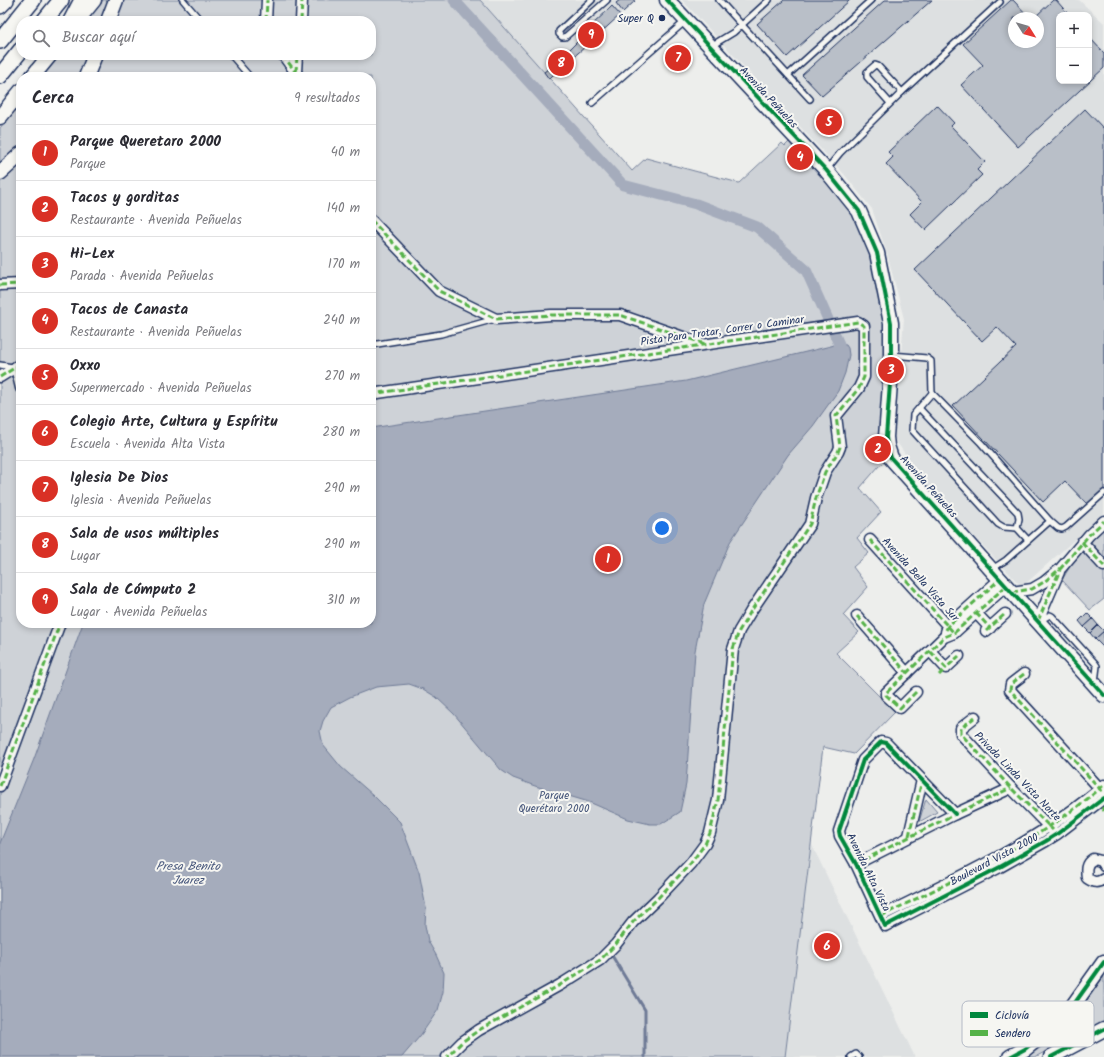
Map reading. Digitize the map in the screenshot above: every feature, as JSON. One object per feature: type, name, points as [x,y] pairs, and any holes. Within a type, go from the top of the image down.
[{"type":"main road","points":[[0,6],[6,0]]},
{"type":"main road","points":[[20,16],[33,0]]},
{"type":"main road","points":[[48,16],[61,0]]},
{"type":"main road","points":[[74,16],[82,0]]},
{"type":"main road","points":[[0,41],[16,21]]},
{"type":"main road","points":[[0,76],[16,56]]},
{"type":"street","points":[[81,16],[94,0]]},
{"type":"street","points":[[110,16],[116,0]]},
{"type":"street","points":[[266,16],[267,0]]},
{"type":"street","points":[[300,16],[302,0]]},
{"type":"street","name":"Avenida Peñuelas","points":[[672,3],[710,47],[826,170],[860,211],[878,253],[891,323],[892,355],[886,437],[891,458],[1099,690]]},
{"type":"street","points":[[36,72],[46,60]]},
{"type":"street","points":[[88,72],[93,60]]},
{"type":"street","points":[[287,60],[296,72]]},
{"type":"street","points":[[297,60],[298,72]]},
{"type":"street","points":[[0,117],[16,97]]},
{"type":"street","points":[[0,174],[16,159]]},
{"type":"street","points":[[376,225],[440,292],[496,319],[551,315],[620,315],[706,345]]},
{"type":"street","points":[[0,286],[16,284]]},
{"type":"street","name":"Pista Para Trotar, Correr o Caminar","points":[[376,393],[858,322],[864,326],[864,377],[859,388],[837,414],[836,425],[839,438],[839,450],[825,472],[816,498],[810,524],[751,611],[739,631],[733,649],[718,800],[710,833],[705,844],[691,863],[633,922],[616,944],[600,960],[560,985],[479,1030],[462,1042],[447,1057]]},
{"type":"street","points":[[0,377],[16,367]]},
{"type":"street","points":[[1002,582],[1032,589],[1044,582],[1061,568],[1082,542],[1104,521]]},
{"type":"street","name":"Avenida Bella Vista Sur","points":[[870,540],[951,630]]},
{"type":"street","points":[[1082,542],[1104,566]]},
{"type":"street","points":[[1038,622],[1061,568]]},
{"type":"street","points":[[951,630],[976,613],[1002,582]]},
{"type":"street","points":[[916,692],[900,708],[886,694],[1002,582]]},
{"type":"street","points":[[976,613],[988,629],[1005,614]]},
{"type":"street","points":[[857,616],[907,673]]},
{"type":"street","points":[[0,786],[58,628]]},
{"type":"street","points":[[930,651],[943,672],[959,656]]},
{"type":"street","points":[[1024,674],[1011,684],[1010,690],[1101,796]]},
{"type":"street","name":"Privada Linda Vista Norte","points":[[975,716],[961,728],[962,734],[1011,788],[1057,834]]},
{"type":"street","name":"Avenida Alta Vista","points":[[887,926],[885,926],[856,864],[840,836],[839,831],[863,760],[881,742],[886,743],[922,780]]},
{"type":"street","points":[[922,780],[955,814]]},
{"type":"street","points":[[909,836],[922,780]]},
{"type":"street","points":[[856,864],[909,836],[1011,788]]},
{"type":"street","name":"Boulevard Vista 2000","points":[[998,862],[1050,827],[1101,796]]},
{"type":"street","name":"Boulevard Vista 2000","points":[[887,926],[944,890],[1057,834],[1101,796]]},
{"type":"street","points":[[1104,866],[1100,861],[1093,859],[1089,862],[1086,869],[1088,878],[1093,882],[1098,883],[1104,879]]},
{"type":"street","name":"Boulevard Vista 2000","points":[[881,916],[944,890]]},
{"type":"street","points":[[1076,1001],[1104,962]]},
{"type":"street","points":[[1094,1035],[1104,1029]]},
{"type":"street","points":[[1010,1057],[1027,1047]]},
{"type":"street","points":[[1058,1056],[1073,1047]]},
{"type":"lane","points":[[183,0],[197,16]]},
{"type":"lane","points":[[592,0],[559,31],[559,34],[562,37],[565,37],[573,31],[607,0]]},
{"type":"lane","points":[[719,0],[810,99]]},
{"type":"lane","points":[[710,47],[734,32],[769,0]]},
{"type":"lane","points":[[788,75],[871,0]]},
{"type":"lane","points":[[826,170],[840,153],[890,103],[1000,2]]},
{"type":"lane","points":[[592,103],[681,25],[687,22]]},
{"type":"lane","points":[[235,60],[246,72]]},
{"type":"lane","points":[[890,103],[867,76],[866,72],[875,65],[878,66],[902,92]]},
{"type":"lane","points":[[376,344],[441,334],[496,319]]},
{"type":"lane","points":[[892,355],[927,358],[931,361],[932,393],[981,443],[1050,521],[1058,528],[1062,529],[1066,527],[1104,493]]},
{"type":"lane","points":[[0,365],[16,365]]},
{"type":"lane","points":[[932,393],[913,415],[912,430],[998,524],[1003,527],[1017,528],[1028,540]]},
{"type":"lane","points":[[919,408],[1018,513],[1019,519],[1017,528]]},
{"type":"lane","points":[[1002,582],[1006,560],[1050,521]]},
{"type":"lane","points":[[851,1057],[856,1054],[859,1057]]},
{"type":"shaded area","points":[[480,0],[636,0],[549,79]]},
{"type":"shaded area","points":[[682,0],[1079,0],[1104,23],[1104,513],[1022,587],[930,490],[894,438],[904,319],[887,253],[872,209],[844,174]]},
{"type":"shaded area","points":[[807,835],[915,1057],[779,1057]]},
{"type":"green space","name":"Parque Querétaro 2000","points":[[103,0],[480,0],[632,171],[646,158],[739,183],[782,143],[785,146],[794,137],[828,168],[877,253],[891,323],[891,458],[879,466],[860,488],[881,512],[857,538],[869,553],[853,567],[868,587],[843,615],[859,632],[836,653],[895,712],[854,754],[823,747],[785,1057],[0,1057],[0,128],[16,108],[16,628],[376,628],[376,72],[45,72],[55,60],[376,60],[376,16],[90,16]]},
{"type":"green space","points":[[1104,525],[1104,558],[1089,539]]},
{"type":"green space","points":[[1082,546],[1104,569],[1104,599],[1090,610],[1062,580]]},
{"type":"green space","points":[[926,799],[937,812],[919,822]]},
{"type":"green space","points":[[1104,976],[1104,1021],[1094,1026],[1094,1001],[1086,1001]]},
{"type":"green space","points":[[1041,1047],[1054,1047],[1035,1057],[1027,1057]]},
{"type":"water","name":"Presa Benito Juarez","points":[[839,344],[846,345],[848,348],[849,355],[845,373],[838,391],[813,426],[788,455],[730,542],[704,604],[695,651],[686,784],[680,812],[661,824],[650,824],[628,819],[589,802],[513,778],[501,770],[454,714],[436,697],[423,689],[409,684],[376,687],[350,697],[331,707],[323,721],[320,731],[323,745],[341,767],[373,795],[400,822],[419,872],[426,908],[425,925],[428,941],[444,973],[443,992],[438,1010],[420,1036],[402,1057],[0,1057],[0,843],[34,759],[81,628],[376,628],[376,427],[686,381]]},
{"type":"building","points":[[620,0],[635,1],[623,12],[616,3]]},
{"type":"building","points":[[784,0],[850,0],[787,57],[757,24]]},
{"type":"building","points":[[885,0],[932,0],[822,96],[802,75]]},
{"type":"building","points":[[1011,0],[1013,0],[1024,12],[1008,12],[1008,48],[1044,48],[1044,12],[1040,12],[1053,0],[1056,0],[1066,12],[1056,12],[1056,84],[1087,84],[1018,147],[961,85],[983,65],[963,44]]},
{"type":"building","points":[[612,6],[620,15],[597,36],[589,28]]},
{"type":"building","points":[[591,30],[597,36],[591,41],[586,34]]},
{"type":"building","points":[[586,34],[591,41],[585,47],[579,40]]},
{"type":"building","points":[[579,40],[585,47],[571,59],[566,53]]},
{"type":"building","points":[[1092,40],[1104,53],[1104,68],[1092,79]]},
{"type":"building","points":[[566,53],[571,59],[557,71],[552,66]]},
{"type":"building","points":[[552,66],[557,71],[549,79],[544,72]]},
{"type":"building","points":[[937,105],[954,123],[951,126],[985,162],[977,170],[982,175],[925,230],[910,214],[922,202],[886,164],[893,157],[888,152]]},
{"type":"building","points":[[1085,109],[1104,129],[1104,490],[1088,505],[1065,481],[1043,502],[953,406],[1016,347],[997,327],[982,341],[915,270]]},
{"type":"building","points":[[1087,613],[1093,619],[1084,627],[1079,621]]},
{"type":"building","points":[[1093,619],[1098,625],[1090,633],[1084,627]]},
{"type":"building","points":[[1098,625],[1104,631],[1095,639],[1090,633]]},
{"type":"building","points":[[1104,631],[1104,648],[1095,639]]},
{"type":"waterway","points":[[454,0],[623,185],[696,204],[757,227],[806,270],[839,344]]},
{"type":"waterway","points":[[611,954],[645,1010],[645,1057]]},
{"type":"marked path","points":[[266,16],[267,0]]},
{"type":"marked path","points":[[301,16],[302,0]]},
{"type":"marked path","points":[[287,60],[295,72]]},
{"type":"marked path","points":[[296,72],[297,60]]},
{"type":"marked path","points":[[376,225],[439,291],[496,319],[551,315],[620,315],[705,344]]},
{"type":"marked path","points":[[0,285],[16,284]]},
{"type":"marked path","points":[[376,393],[858,322],[864,326],[864,377],[859,388],[836,416],[840,447],[825,472],[816,498],[810,524],[751,611],[739,631],[733,649],[718,800],[710,833],[705,844],[691,863],[633,922],[616,944],[600,960],[560,985],[479,1030],[462,1042],[447,1057]]},
{"type":"marked path","points":[[0,377],[16,367]]},
{"type":"marked path","points":[[1012,592],[1032,589],[1044,582],[1061,568],[1089,535],[1104,521]]},
{"type":"marked path","points":[[870,540],[954,633]]},
{"type":"marked path","points":[[1082,542],[1104,566]]},
{"type":"marked path","points":[[1038,621],[1060,570]]},
{"type":"marked path","points":[[946,630],[948,626],[1000,579]]},
{"type":"marked path","points":[[916,692],[900,708],[886,695],[886,693],[944,637],[954,633],[1006,586]]},
{"type":"marked path","points":[[976,613],[990,628]]},
{"type":"marked path","points":[[986,631],[1005,614]]},
{"type":"marked path","points":[[857,616],[907,673]]},
{"type":"marked path","points":[[0,786],[58,628]]},
{"type":"marked path","points":[[930,651],[946,668],[959,656]]},
{"type":"marked path","points":[[939,675],[946,668]]},
{"type":"marked path","points":[[1024,674],[1011,684],[1010,690],[1102,791]]},
{"type":"marked path","points":[[975,717],[961,728],[961,734],[1011,788],[1053,830]]},
{"type":"marked path","points":[[909,836],[922,780]]},
{"type":"marked path","points":[[881,916],[997,858],[1053,824],[1104,785]]},
{"type":"marked path","points":[[856,864],[955,814],[1011,788]]},
{"type":"marked path","points":[[1098,799],[1104,811]]},
{"type":"cycle path","points":[[667,0],[826,170],[859,211],[877,253],[891,323],[891,370],[886,437],[891,458],[1104,695]]},
{"type":"cycle path","points":[[955,814],[886,743],[881,742],[863,760],[839,831],[840,836],[856,864],[885,926],[1000,867],[1046,841],[1104,798]]},
{"type":"cycle path","points":[[1076,1001],[1104,962]]},
{"type":"cycle path","points":[[1094,1034],[1104,1029]]},
{"type":"cycle path","points":[[1010,1057],[1027,1047]]},
{"type":"cycle path","points":[[1051,1057],[1070,1047]]},
{"type":"place","name":"Super Q","points":[[662,18]]},
{"type":"place","name":"Sala de Cómputo 2","points":[[591,35]]},
{"type":"place","name":"Iglesia De Dios","points":[[678,58]]},
{"type":"place","name":"Sala de usos múltiples","points":[[561,63]]},
{"type":"place","name":"Oxxo","points":[[829,122]]},
{"type":"place","name":"Tacos de Canasta","points":[[800,157]]},
{"type":"place","name":"Hi-Lex","points":[[891,370]]},
{"type":"place","name":"Tacos y gorditas","points":[[878,449]]},
{"type":"place","name":"Parque Queretaro 2000","points":[[608,559]]},
{"type":"place","name":"Colegio Arte, Cultura y Espíritu","points":[[827,946]]}]
